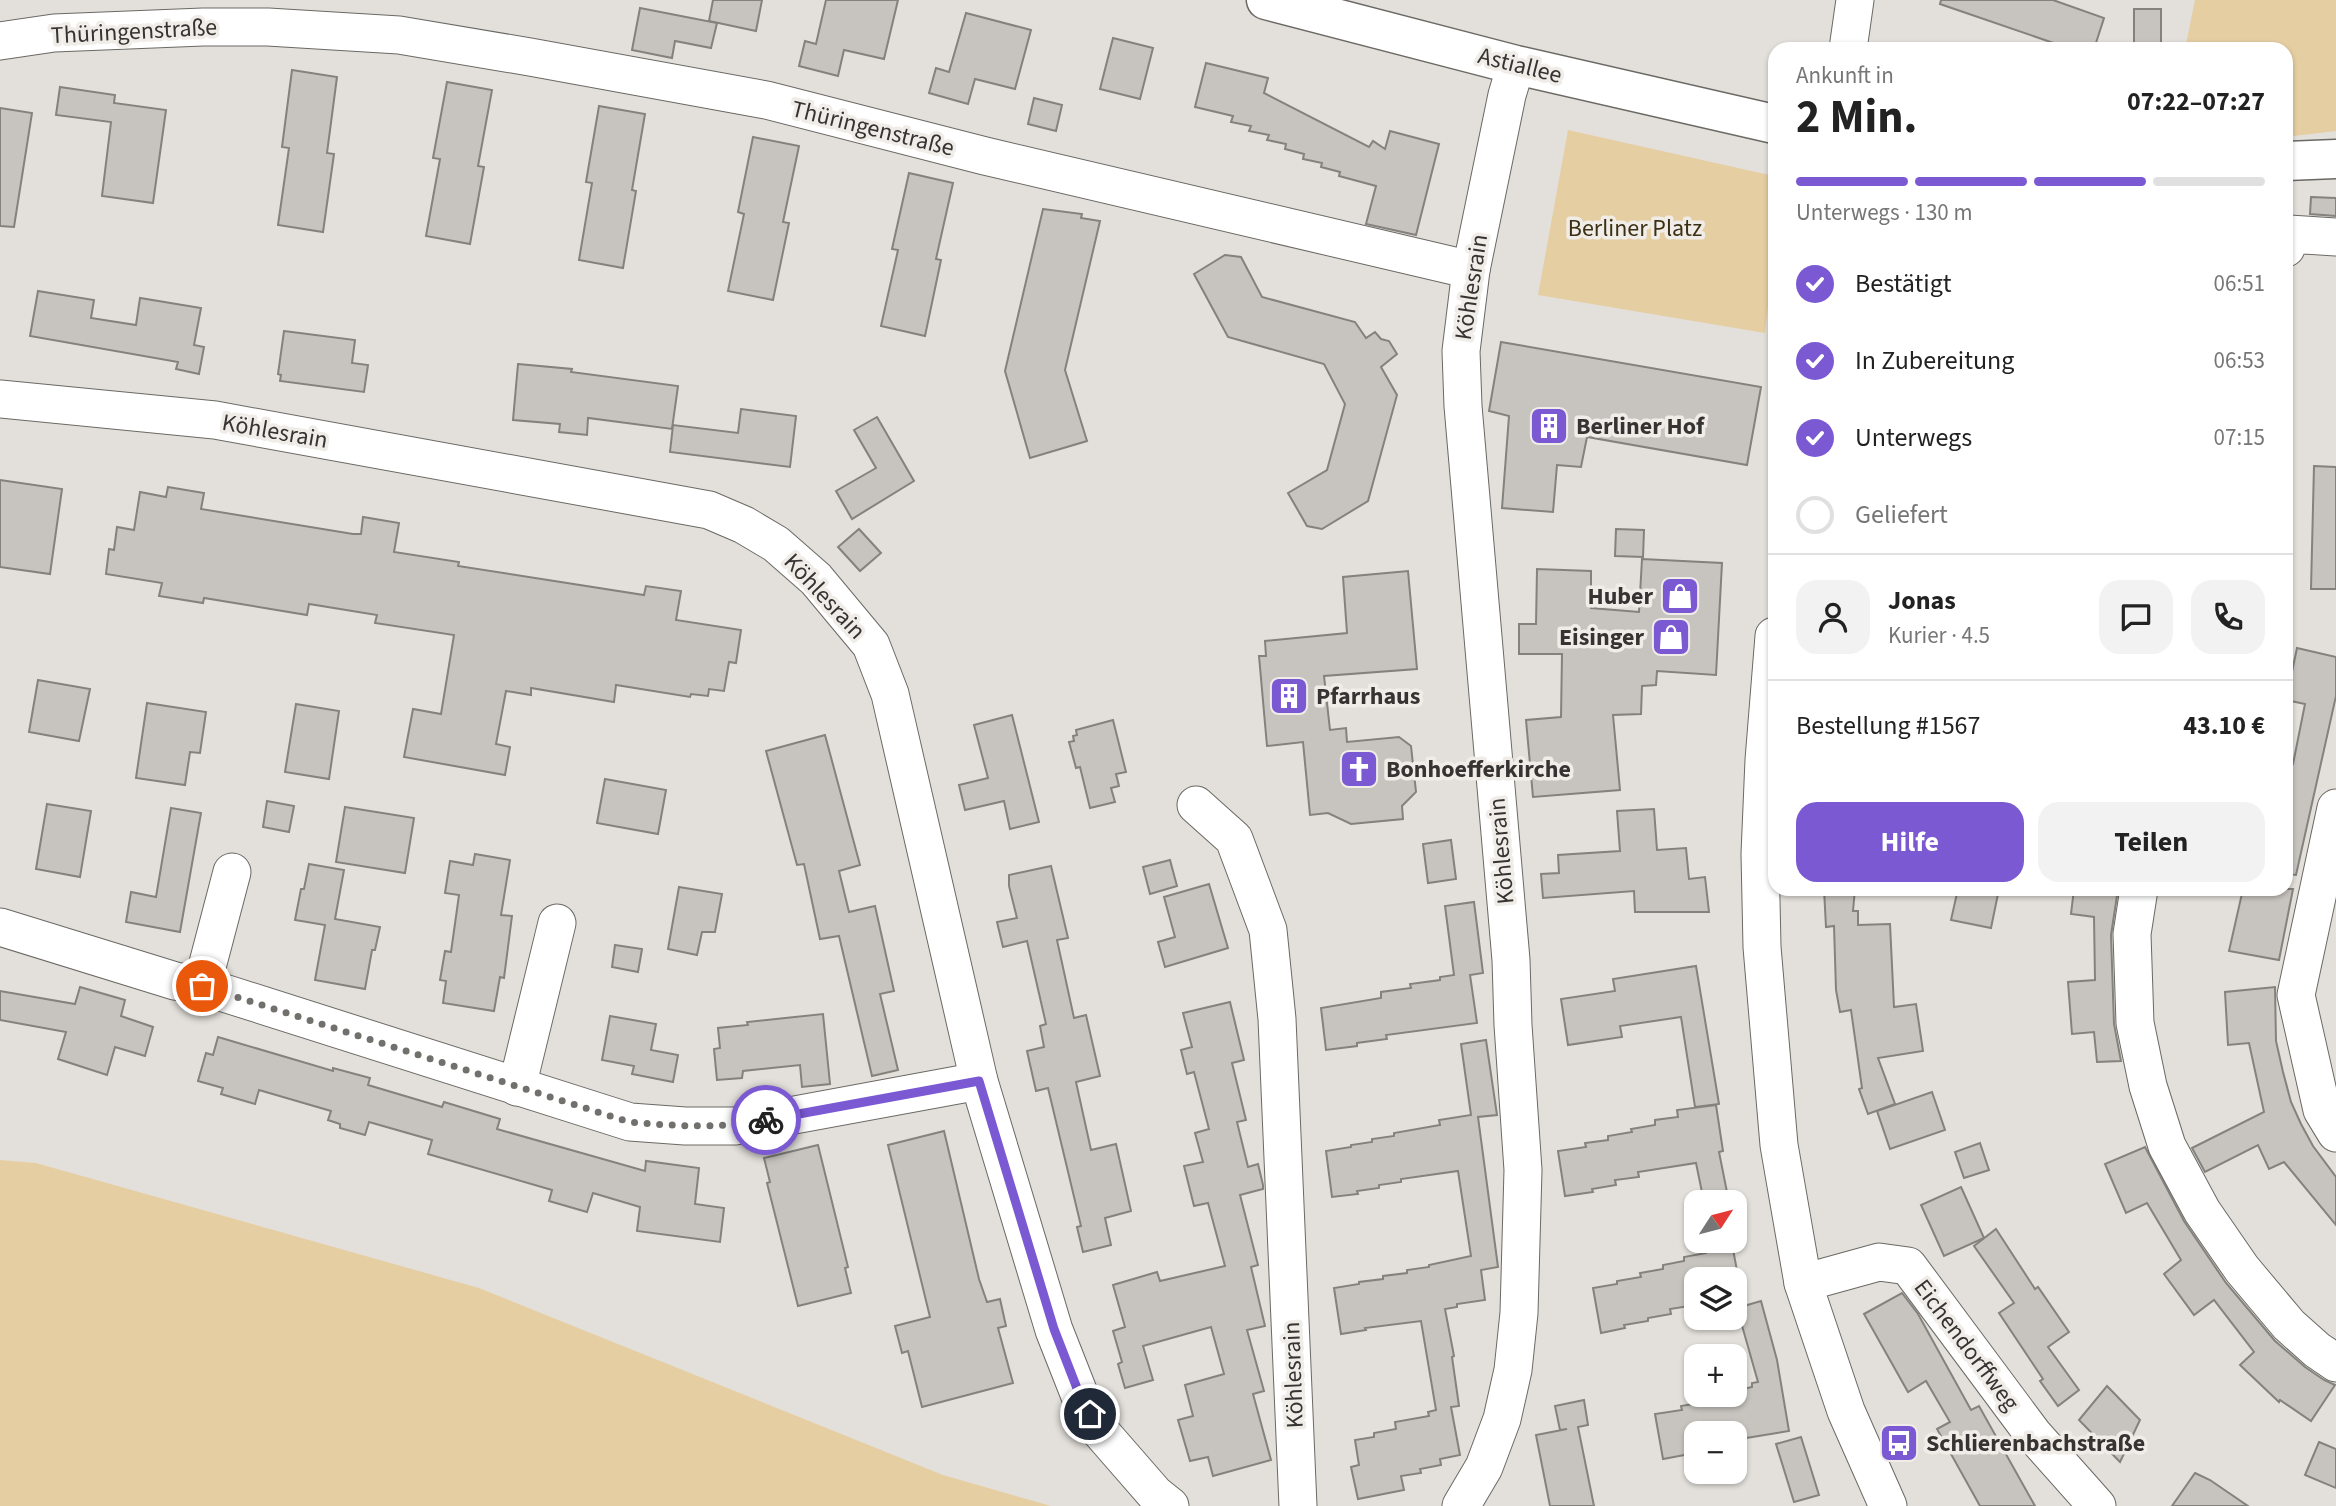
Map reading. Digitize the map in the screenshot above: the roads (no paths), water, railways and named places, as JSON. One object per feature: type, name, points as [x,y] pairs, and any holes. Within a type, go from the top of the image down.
[{"type":"street","name":"Astiallee","points":[[1266,0],[1516,65],[1768,123]]},
{"type":"street","points":[[1849,42],[1855,0]]},
{"type":"street","name":"Thüringenstraße","points":[[0,41],[54,33],[203,27],[269,13],[766,100],[985,156],[1471,270]]},
{"type":"street","name":"Köhlesrain","points":[[1461,1506],[1484,1467],[1502,1419],[1513,1370],[1519,1313],[1523,1170],[1511,960],[1463,406],[1461,351],[1471,270],[1507,95],[1516,65]]},
{"type":"street","points":[[2293,161],[2336,159]]},
{"type":"street","points":[[2293,241],[2336,237]]},
{"type":"street","name":"Köhlesrain","points":[[0,399],[215,420],[709,510],[744,525],[776,544],[816,579],[871,645],[890,694],[979,1081],[1054,1329],[1080,1396],[1101,1432],[1155,1494],[1170,1506]]},
{"type":"street","points":[[1768,704],[1759,854],[1762,947],[1779,1145],[1803,1283],[1846,1411],[1888,1506]]},
{"type":"street","name":"Köhlesrain","points":[[1196,805],[1234,839],[1268,930],[1277,1019],[1298,1506]]},
{"type":"street","points":[[2336,808],[2332,845],[2295,995],[2322,1110],[2336,1133]]},
{"type":"street","points":[[202,986],[232,872]]},
{"type":"street","points":[[2138,896],[2133,934],[2135,1023],[2148,1086],[2168,1146],[2202,1211],[2242,1269],[2289,1325],[2336,1363]]},
{"type":"street","points":[[517,1087],[557,923]]},
{"type":"street","points":[[0,926],[175,981],[202,986],[629,1122],[735,1126],[979,1081]]},
{"type":"street","name":"Eichendorffweg","points":[[1803,1283],[1879,1262],[1908,1266],[2033,1434],[2097,1506]]},
{"type":"place","name":"Berliner Hof","points":[[1549,426]]},
{"type":"place","name":"Huber","points":[[1680,596]]},
{"type":"place","name":"Eisinger","points":[[1671,637]]},
{"type":"place","name":"Pfarrhaus","points":[[1289,696]]},
{"type":"place","name":"Bonhoefferkirche","points":[[1359,769]]},
{"type":"place","name":"Schlierenbachstraße","points":[[1899,1443]]},
{"type":"park label","name":"Berliner Platz","points":[[1635,228]]}]
